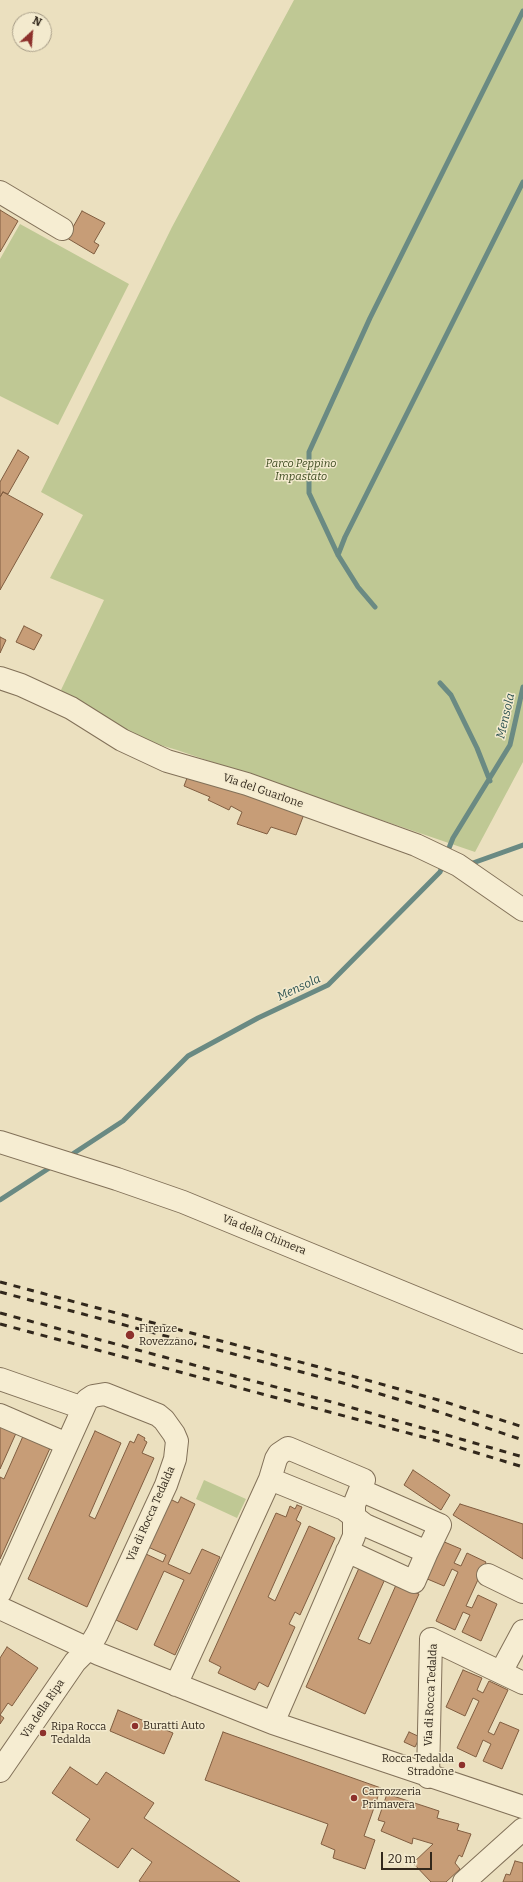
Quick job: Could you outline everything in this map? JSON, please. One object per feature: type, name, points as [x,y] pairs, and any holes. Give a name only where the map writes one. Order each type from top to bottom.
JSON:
[{"type":"street","points":[[0,192],[62,229]]},
{"type":"street","name":"Via del Guarlone","points":[[0,678],[21,685],[71,708],[122,740],[167,761],[247,784],[416,845],[458,865],[523,910]]},
{"type":"street","name":"Via della Chimera","points":[[0,1142],[71,1164],[183,1202],[523,1342]]},
{"type":"street","points":[[0,1379],[83,1408]]},
{"type":"street","name":"Via di Rocca Tedalda","points":[[0,1593],[87,1400],[93,1396],[105,1394],[158,1415],[170,1426],[174,1434],[177,1450],[166,1484],[88,1649]]},
{"type":"street","points":[[0,1415],[67,1444]]},
{"type":"street","points":[[176,1685],[270,1479],[276,1459],[279,1454],[288,1448],[364,1480],[354,1505],[354,1536],[273,1722]]},
{"type":"street","points":[[270,1479],[344,1509],[365,1525],[427,1552]]},
{"type":"street","points":[[347,1551],[414,1582],[440,1525],[360,1490]]},
{"type":"street","points":[[488,1575],[523,1592]]},
{"type":"street","points":[[0,1608],[88,1649],[273,1722],[428,1777],[523,1807]]},
{"type":"street","points":[[500,1672],[523,1631]]},
{"type":"street","name":"Via di Rocca Tedalda","points":[[428,1777],[431,1639],[523,1683]]},
{"type":"street","name":"Via della Ripa","points":[[0,1771],[75,1662],[88,1649]]},
{"type":"street","points":[[464,1882],[523,1829]]},
{"type":"green space","name":"Parco Peppino Impastato","points":[[294,0],[523,0],[523,762],[475,852],[177,750],[102,728],[61,690],[104,600],[50,578],[83,515],[41,492],[172,227]]},
{"type":"green space","points":[[20,224],[129,284],[58,425],[0,396],[0,259]]},
{"type":"green space","points":[[204,1480],[246,1499],[237,1518],[196,1499]]},
{"type":"building","points":[[0,210],[18,221],[0,252]]},
{"type":"building","points":[[82,211],[105,223],[94,242],[99,245],[94,254],[67,238]]},
{"type":"building","points":[[18,450],[29,457],[8,494],[3,492],[0,497],[0,482]]},
{"type":"building","points":[[3,492],[43,514],[0,590],[0,497]]},
{"type":"building","points":[[24,626],[42,635],[34,650],[16,642]]},
{"type":"building","points":[[0,637],[6,640],[0,653]]},
{"type":"building","points":[[190,770],[306,809],[296,835],[271,827],[267,834],[237,824],[242,812],[231,806],[229,810],[208,800],[210,797],[184,786]]},
{"type":"building","points":[[0,1423],[17,1431],[0,1469]]},
{"type":"building","points":[[95,1431],[121,1443],[89,1516],[95,1519],[130,1441],[134,1443],[138,1434],[145,1438],[144,1440],[147,1442],[142,1453],[154,1458],[87,1607],[28,1579]]},
{"type":"building","points":[[24,1434],[51,1446],[0,1559],[0,1477],[4,1479]]},
{"type":"building","points":[[413,1470],[450,1495],[441,1510],[404,1485]]},
{"type":"building","points":[[181,1497],[195,1504],[168,1564],[190,1574],[202,1549],[220,1557],[175,1655],[154,1645],[184,1580],[164,1571],[137,1630],[116,1620],[146,1554],[163,1562],[166,1555],[148,1547],[170,1499],[178,1503]]},
{"type":"building","points":[[460,1504],[523,1524],[523,1559],[453,1515]]},
{"type":"building","points":[[297,1505],[302,1507],[296,1520],[301,1523],[268,1597],[275,1601],[309,1526],[335,1538],[300,1615],[295,1612],[289,1624],[295,1627],[268,1687],[259,1682],[255,1690],[218,1673],[221,1667],[209,1661],[276,1513],[286,1517],[290,1506],[295,1509]]},
{"type":"building","points":[[442,1541],[461,1549],[454,1563],[461,1566],[467,1553],[486,1562],[466,1606],[472,1608],[478,1595],[497,1604],[481,1641],[462,1632],[470,1615],[463,1612],[455,1630],[436,1621],[458,1572],[452,1569],[444,1586],[425,1578]]},
{"type":"building","points":[[359,1568],[385,1579],[358,1639],[370,1644],[396,1585],[419,1594],[365,1714],[306,1687]]},
{"type":"building","points":[[7,1647],[38,1668],[12,1706],[8,1703],[0,1715],[0,1658]]},
{"type":"building","points":[[463,1670],[482,1678],[477,1690],[483,1693],[489,1681],[508,1690],[488,1732],[494,1735],[500,1722],[519,1730],[502,1769],[483,1761],[491,1744],[483,1740],[476,1757],[457,1748],[479,1701],[473,1698],[465,1716],[446,1707]]},
{"type":"building","points":[[118,1710],[173,1733],[164,1754],[110,1731]]},
{"type":"building","points":[[0,1715],[4,1718],[0,1724]]},
{"type":"building","points":[[223,1732],[381,1788],[364,1836],[375,1840],[365,1869],[333,1858],[335,1850],[321,1844],[328,1824],[205,1780]]},
{"type":"building","points":[[409,1732],[420,1737],[415,1747],[404,1742]]},
{"type":"building","points":[[70,1767],[97,1785],[106,1772],[154,1803],[144,1818],[240,1882],[141,1882],[139,1881],[152,1862],[132,1848],[118,1868],[76,1840],[90,1819],[52,1793]]},
{"type":"building","points":[[387,1794],[439,1811],[437,1818],[459,1824],[457,1830],[471,1834],[462,1857],[459,1855],[455,1863],[460,1869],[446,1882],[431,1882],[413,1863],[433,1844],[413,1838],[412,1844],[381,1831],[385,1822],[378,1820]]},
{"type":"building","points":[[515,1861],[523,1863],[523,1882],[503,1882],[506,1874],[510,1875]]},
{"type":"waterway","points":[[375,607],[358,587],[338,555],[309,493],[309,452],[370,318],[523,11]]},
{"type":"waterway","points":[[338,555],[345,537],[523,182]]},
{"type":"waterway","points":[[440,683],[451,695],[477,748],[490,781]]},
{"type":"waterway","name":"Mensola","points":[[447,853],[453,838],[510,745],[523,687]]},
{"type":"waterway","points":[[468,862],[470,864],[523,845]]},
{"type":"waterway","name":"Mensola","points":[[68,1157],[123,1121],[188,1056],[258,1018],[328,985],[440,872],[443,865]]},
{"type":"waterway","name":"Mensola","points":[[0,1200],[54,1165]]},
{"type":"railway","points":[[0,1282],[345,1374],[442,1401],[523,1427]]},
{"type":"railway","points":[[0,1292],[343,1383],[424,1407],[523,1440]]},
{"type":"railway","points":[[0,1313],[339,1404],[523,1457]]},
{"type":"railway","points":[[0,1324],[438,1441],[523,1467]]},
{"type":"place","name":"Firenze Rovezzano","points":[[130,1335]]},
{"type":"place","name":"Buratti Auto","points":[[135,1726]]},
{"type":"place","name":"Ripa Rocca Tedalda","points":[[43,1733]]},
{"type":"place","name":"Rocca Tedalda Stradone","points":[[462,1765]]},
{"type":"place","name":"Carrozzeria Primavera","points":[[354,1798]]}]
